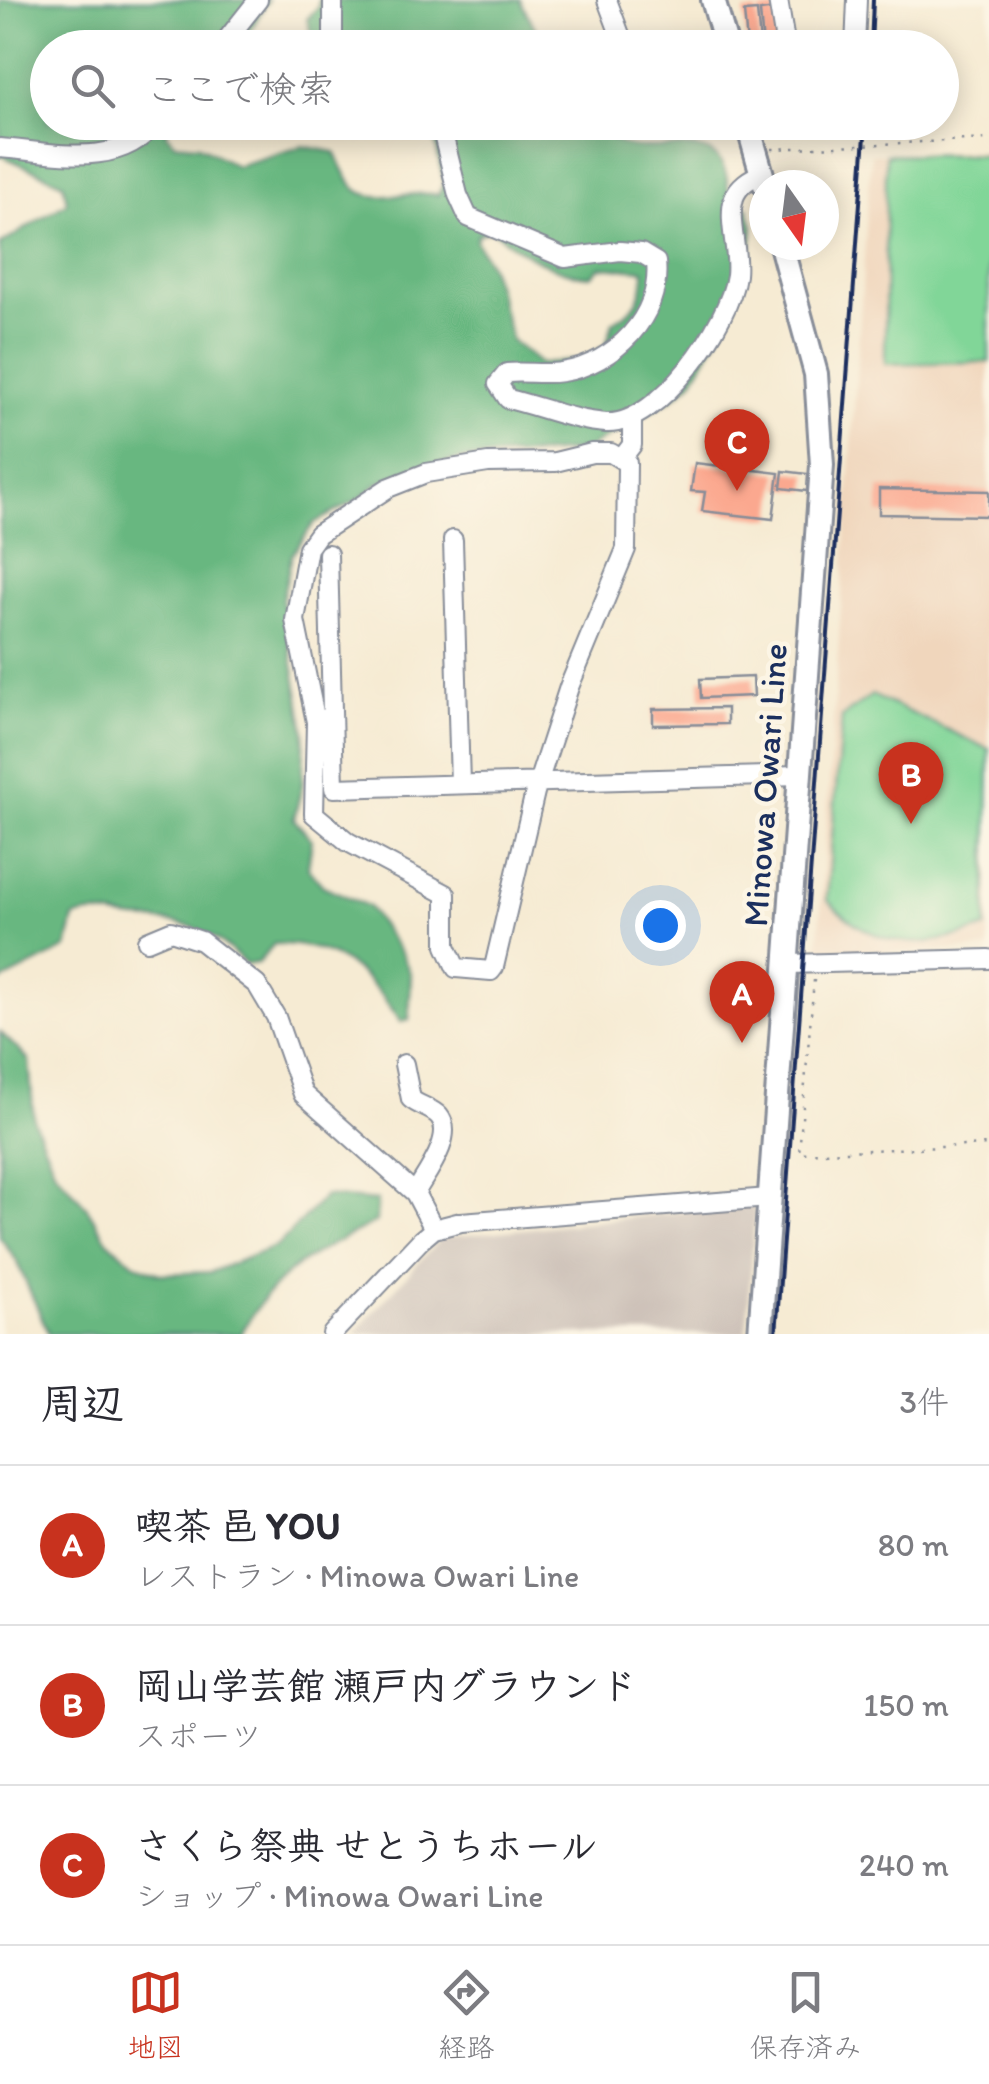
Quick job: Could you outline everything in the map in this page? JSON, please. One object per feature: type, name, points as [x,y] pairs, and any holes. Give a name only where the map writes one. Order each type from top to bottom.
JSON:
[{"type":"main road","points":[[714,0],[722,30]]},
{"type":"main road","points":[[752,140],[760,170]]},
{"type":"main road","name":"Minowa Owari Line","points":[[760,1334],[822,423],[810,346],[784,260]]},
{"type":"street","points":[[234,30],[258,0]]},
{"type":"street","points":[[333,0],[333,30]]},
{"type":"street","points":[[607,0],[618,30]]},
{"type":"street","points":[[778,0],[783,30]]},
{"type":"street","points":[[856,30],[857,0]]},
{"type":"street","points":[[0,148],[114,152],[143,140]]},
{"type":"street","points":[[444,140],[458,195],[468,217],[564,258],[620,251],[641,253],[656,262],[654,290],[647,310],[629,336],[609,353],[568,371],[507,373],[498,384],[508,399],[594,421],[608,423],[632,416],[688,370],[726,312],[736,277],[734,198],[741,186],[749,184]]},
{"type":"street","points":[[622,458],[632,444],[632,416]]},
{"type":"street","points":[[592,453],[622,458],[630,476],[626,549],[530,782],[494,967],[491,972],[456,968],[446,946],[446,894],[348,842],[314,814],[314,704],[295,620],[308,548],[328,525],[377,499],[388,488],[426,474],[488,463],[556,462],[592,453]]},
{"type":"street","points":[[453,540],[460,784]]},
{"type":"street","points":[[328,554],[334,788],[800,776]]},
{"type":"street","points":[[147,940],[171,932],[201,941],[256,985],[276,1018],[303,1094],[415,1193],[434,1229]]},
{"type":"street","points":[[788,964],[989,959]]},
{"type":"street","points":[[404,1064],[410,1098],[437,1113],[444,1124],[443,1141],[415,1193]]},
{"type":"street","points":[[332,1334],[434,1229],[460,1222],[770,1198]]},
{"type":"path","points":[[755,150],[989,139]]},
{"type":"path","points":[[815,964],[800,1153],[989,1145]]},
{"type":"shaded area","points":[[989,152],[989,949],[818,954],[871,154]]},
{"type":"shaded area","points":[[748,1205],[755,1210],[746,1334],[354,1334],[441,1238]]},
{"type":"green space","points":[[0,0],[268,0],[251,30],[30,30],[30,140],[172,140],[199,145],[236,166],[303,146],[335,152],[356,189],[384,196],[438,195],[444,183],[435,140],[614,140],[632,147],[697,148],[714,155],[725,172],[728,203],[733,209],[748,208],[750,260],[731,314],[693,381],[673,398],[583,451],[462,459],[413,469],[379,483],[358,500],[314,523],[292,555],[282,600],[305,732],[302,786],[294,819],[312,840],[308,868],[323,886],[368,906],[402,955],[411,975],[409,1019],[401,1022],[362,975],[315,948],[274,944],[258,963],[246,964],[196,928],[104,914],[74,918],[67,948],[0,982],[0,245],[67,202],[63,183],[0,155]],"holes":[[[492,230],[539,261],[591,276],[600,267],[644,270],[640,295],[633,307],[613,322],[606,346],[581,360],[540,364],[512,341],[490,266],[476,241],[478,234]]]},
{"type":"green space","points":[[318,0],[520,0],[536,30],[310,30],[307,19],[319,6]]},
{"type":"green space","points":[[886,154],[989,155],[989,362],[885,364]]},
{"type":"green space","points":[[872,695],[989,749],[986,928],[942,940],[902,941],[864,929],[827,900],[842,717]]},
{"type":"green space","points":[[0,1032],[29,1060],[34,1121],[55,1171],[86,1206],[107,1240],[133,1263],[160,1274],[211,1272],[277,1246],[325,1196],[377,1201],[376,1222],[298,1265],[268,1293],[241,1334],[49,1334],[16,1260],[0,1237]]},
{"type":"building","points":[[775,9],[777,30],[762,30],[760,11]]},
{"type":"building","points":[[757,11],[759,30],[746,30],[744,12]]},
{"type":"building","points":[[695,463],[779,473],[773,519],[702,511],[705,492],[691,491]]},
{"type":"building","points":[[783,471],[808,474],[807,491],[781,488]]},
{"type":"building","points":[[879,489],[989,491],[989,516],[879,514]]},
{"type":"building","points":[[753,677],[754,696],[701,698],[700,679]]},
{"type":"building","points":[[727,708],[727,724],[653,725],[653,709]]},
{"type":"railway","points":[[872,30],[873,0]]},
{"type":"railway","points":[[776,1334],[865,140]]},
{"type":"place","name":"さくら祭典 せとうちホール","points":[[737,491]]},
{"type":"place","name":"岡山学芸館 瀬戸内グラウンド","points":[[911,824]]},
{"type":"place","name":"喫茶 邑 YOU","points":[[742,1043]]}]
